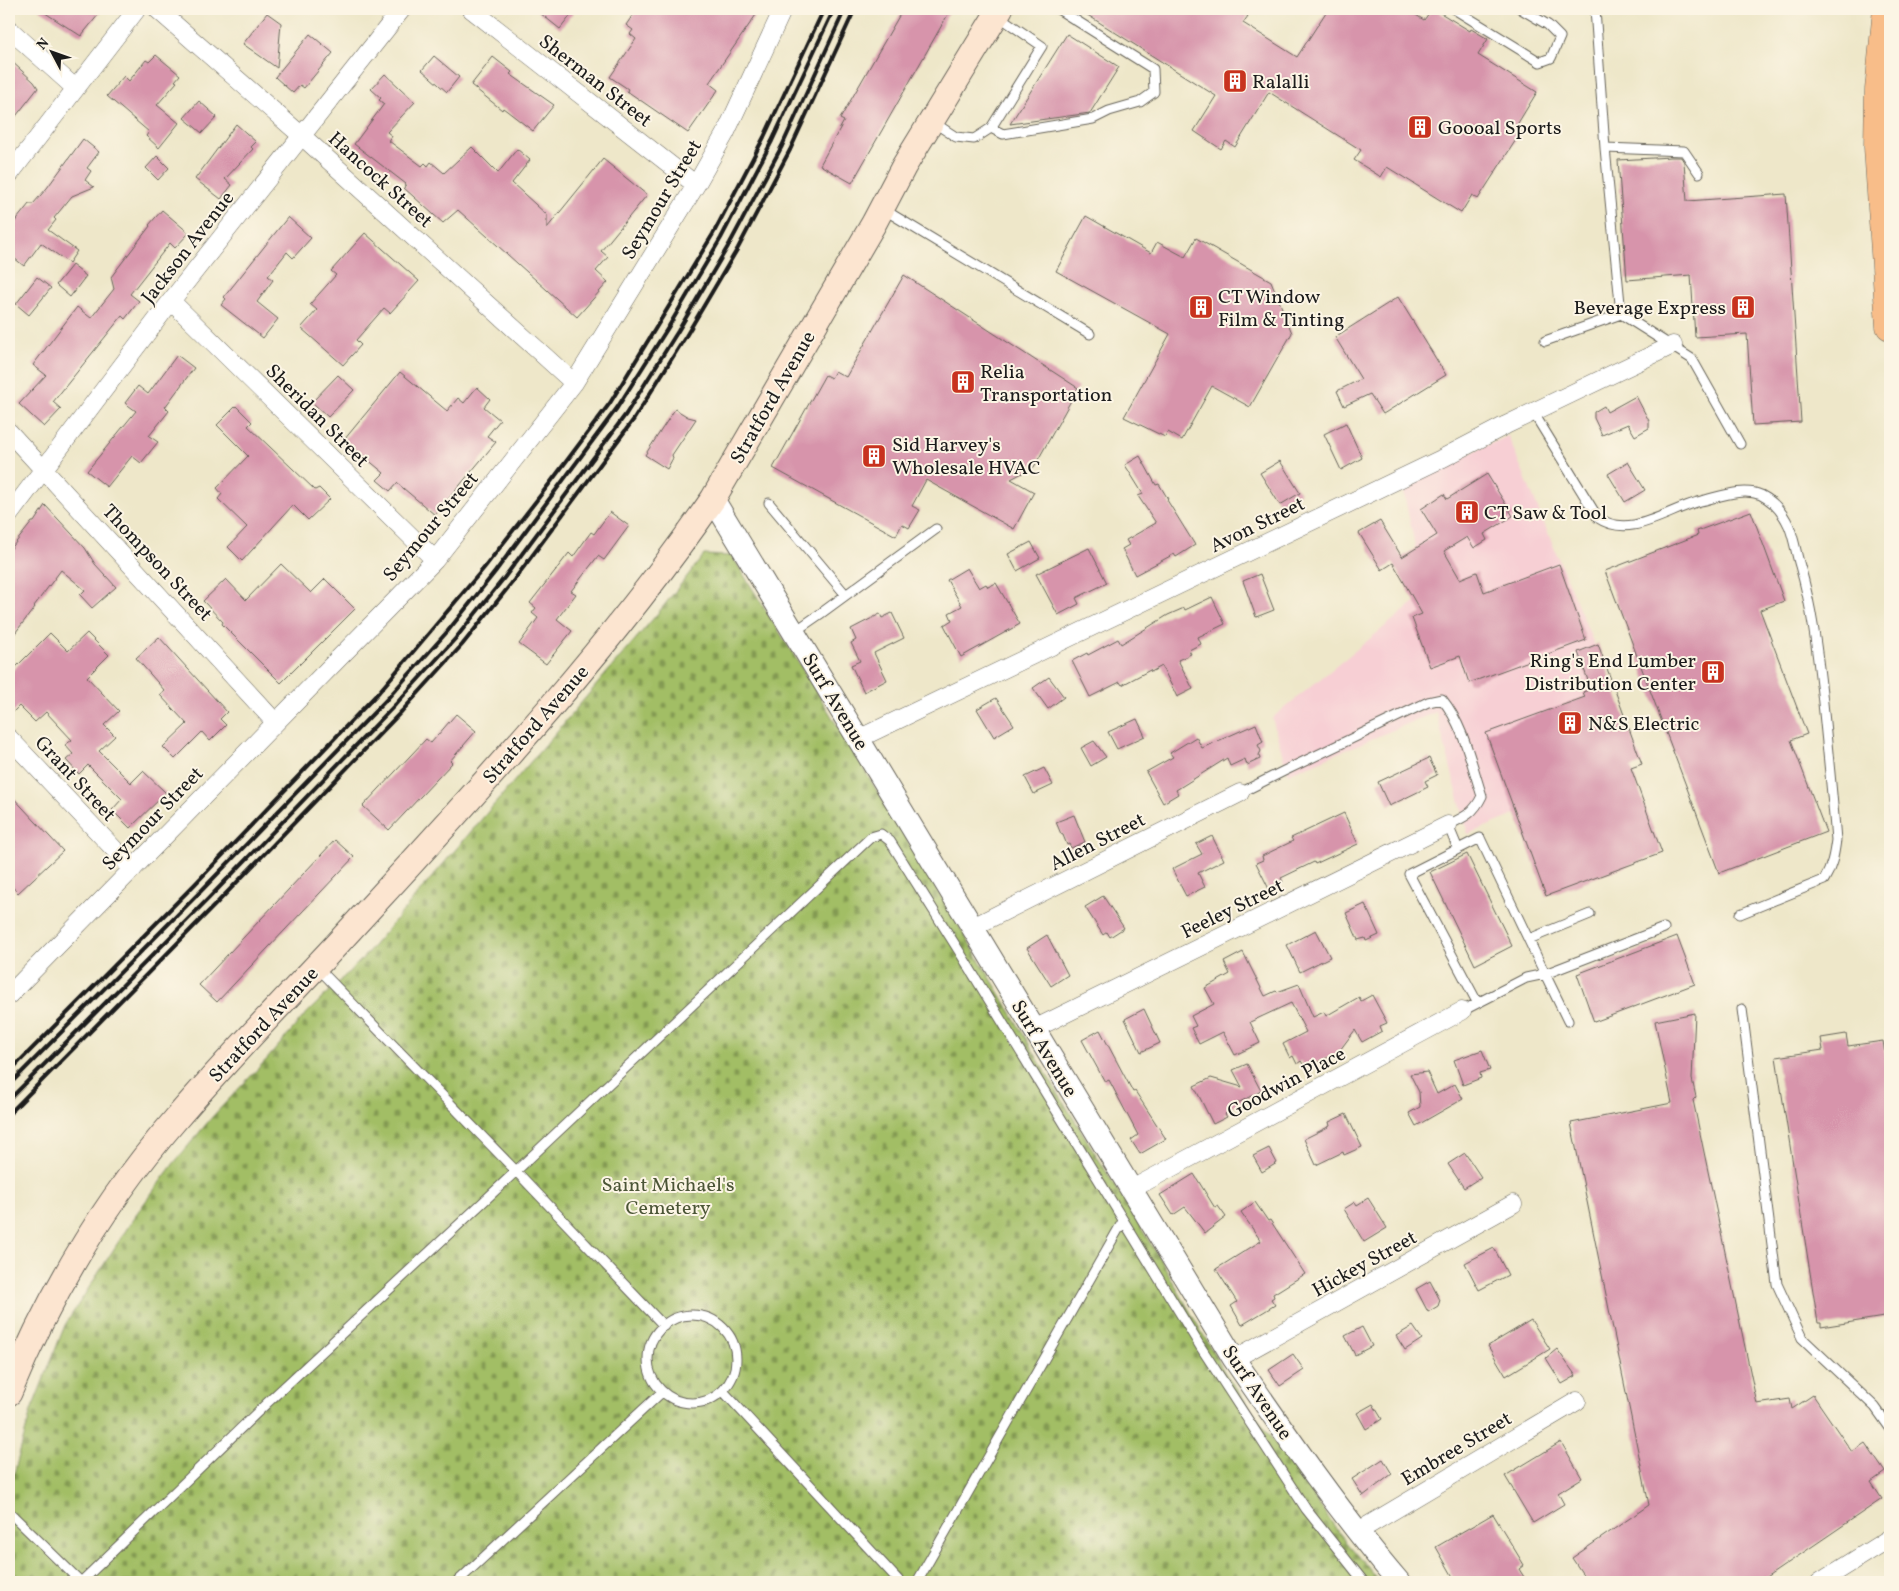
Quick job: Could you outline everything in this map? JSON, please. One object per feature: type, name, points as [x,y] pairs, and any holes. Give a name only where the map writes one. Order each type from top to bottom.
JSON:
[{"type":"highway","points":[[1887,9],[1880,90],[1878,147],[1890,326]]},
{"type":"main road","name":"Stratford Avenue","points":[[11,1383],[66,1274],[118,1195],[175,1120],[483,785],[581,672],[685,539],[713,499],[931,121],[998,12]]},
{"type":"street","points":[[9,175],[137,9]]},
{"type":"street","name":"Hancock Street","points":[[157,9],[302,136],[574,383]]},
{"type":"street","name":"Jackson Avenue","points":[[9,515],[171,301],[402,9]]},
{"type":"street","name":"Sherman Street","points":[[471,9],[696,185]]},
{"type":"street","name":"Seymour Street","points":[[9,995],[435,560],[574,383],[696,185],[726,132],[783,9]]},
{"type":"street","points":[[9,30],[75,88]]},
{"type":"street","name":"Sheridan Street","points":[[171,301],[435,560]]},
{"type":"street","name":"Avon Street","points":[[858,739],[1673,345]]},
{"type":"street","name":"Thompson Street","points":[[9,432],[275,722]]},
{"type":"street","name":"Surf Avenue","points":[[713,499],[1234,1359],[1357,1532],[1399,1582]]},
{"type":"street","name":"Grant Street","points":[[9,738],[133,869]]},
{"type":"street","name":"Allen Street","points":[[973,927],[1240,794]]},
{"type":"street","name":"Feeley Street","points":[[1034,1029],[1448,825]]},
{"type":"street","name":"Goodwin Place","points":[[1130,1190],[1470,1006]]},
{"type":"street","name":"Hickey Street","points":[[1234,1359],[1514,1204]]},
{"type":"street","name":"Embree Street","points":[[1357,1532],[1577,1401]]},
{"type":"street","points":[[1820,1582],[1890,1538]]},
{"type":"lane","points":[[991,128],[1003,134],[1093,119],[1109,110],[1140,102],[1154,92],[1152,69],[1058,9]]},
{"type":"lane","points":[[1454,9],[1540,62],[1551,58],[1560,36],[1548,25],[1521,9]]},
{"type":"lane","points":[[1595,9],[1604,148],[1622,314]]},
{"type":"lane","points":[[931,121],[956,136],[974,139],[991,128],[1042,46],[998,12]]},
{"type":"lane","points":[[1604,148],[1684,150],[1699,173]]},
{"type":"lane","points":[[881,208],[1090,334]]},
{"type":"lane","points":[[1544,341],[1622,314]]},
{"type":"lane","points":[[1622,314],[1673,345],[1692,359],[1740,444]]},
{"type":"lane","points":[[1533,412],[1598,518],[1605,523],[1617,526],[1639,524],[1699,502],[1736,493],[1749,492],[1760,495],[1772,502],[1789,526],[1806,584],[1815,630],[1836,840],[1830,871],[1824,880],[1740,914]]},
{"type":"lane","points":[[769,503],[846,595]]},
{"type":"lane","points":[[793,632],[936,529]]},
{"type":"lane","points":[[1240,794],[1284,770],[1428,702],[1442,699],[1452,712],[1460,729],[1482,796],[1477,807],[1465,817],[1448,825],[1458,849]]},
{"type":"lane","points":[[9,1512],[81,1582],[267,1402],[872,837],[881,834],[890,841],[954,942],[1200,1346],[1306,1509],[1364,1582]]},
{"type":"lane","points":[[1568,1021],[1545,974],[1529,939],[1480,838],[1409,874],[1470,1006],[1526,978],[1545,974],[1664,928]]},
{"type":"lane","points":[[1529,939],[1590,914]]},
{"type":"lane","points":[[316,966],[664,1326]]},
{"type":"lane","points":[[1742,1009],[1777,1284],[1802,1338],[1875,1407],[1890,1428]]},
{"type":"lane","points":[[917,1582],[1123,1221]]},
{"type":"lane","points":[[692,1314],[711,1318],[726,1329],[735,1346],[737,1362],[732,1378],[723,1391],[709,1400],[694,1403],[677,1401],[662,1392],[652,1378],[648,1361],[650,1344],[659,1329],[664,1326],[674,1318],[692,1314]]},
{"type":"lane","points":[[723,1391],[900,1582]]},
{"type":"lane","points":[[457,1582],[662,1392]]},
{"type":"shaded area","points":[[1508,436],[1643,763],[1468,834],[1436,712],[1288,774],[1272,718],[1425,594],[1402,484]]},
{"type":"green space","name":"Saint Michael's Cemetery","points":[[704,555],[732,556],[996,987],[1047,1075],[1160,1259],[1225,1373],[1340,1534],[1380,1582],[9,1582],[9,1492],[31,1411],[65,1325],[137,1213],[174,1163],[213,1116],[268,1058],[304,1016],[362,959],[658,613]]},
{"type":"building","points":[[39,9],[103,9],[81,36]]},
{"type":"building","points":[[535,9],[576,9],[560,29]]},
{"type":"building","points":[[637,9],[760,9],[709,83],[718,90],[688,133],[610,77],[636,39],[630,34],[633,30],[626,25]]},
{"type":"building","points":[[903,9],[951,9],[852,183],[820,165],[844,121],[840,119]]},
{"type":"building","name":"Goooal Sports","points":[[1078,9],[1237,9],[1248,16],[1243,23],[1297,57],[1328,9],[1406,9],[1424,20],[1434,9],[1470,31],[1471,29],[1488,39],[1478,55],[1537,92],[1515,128],[1521,132],[1478,199],[1472,195],[1461,213],[1387,167],[1381,177],[1354,160],[1361,150],[1269,92],[1235,147],[1226,141],[1221,149],[1194,131],[1216,96]]},
{"type":"building","points":[[267,13],[281,23],[277,68],[243,44]]},
{"type":"building","points":[[310,34],[333,53],[304,88],[300,85],[293,93],[275,77]]},
{"type":"building","points":[[1067,34],[1119,67],[1090,113],[1010,124]]},
{"type":"building","points":[[156,55],[180,75],[175,81],[177,82],[157,105],[179,123],[159,148],[146,136],[149,132],[107,96],[124,76],[129,81],[146,60],[149,62]]},
{"type":"building","points":[[434,56],[459,77],[447,92],[422,70]]},
{"type":"building","points":[[493,57],[512,72],[510,74],[554,105],[533,131],[503,108],[502,110],[471,85]]},
{"type":"building","points":[[9,59],[38,88],[9,125]]},
{"type":"building","points":[[385,74],[415,102],[387,132],[392,136],[389,141],[422,166],[425,163],[428,166],[431,162],[444,173],[472,147],[498,173],[517,149],[530,160],[512,183],[547,215],[547,228],[603,159],[647,195],[601,251],[608,257],[596,271],[608,282],[577,317],[458,210],[443,223],[404,188],[406,184],[354,144],[384,104],[379,100],[381,98],[371,89]]},
{"type":"building","points":[[199,101],[217,117],[202,133],[184,118]]},
{"type":"building","points":[[236,124],[256,142],[251,147],[253,149],[225,179],[232,185],[221,199],[195,179]]},
{"type":"building","points":[[83,139],[99,152],[87,168],[91,171],[85,180],[94,187],[72,196],[54,218],[56,220],[48,230],[77,251],[69,263],[41,243],[24,266],[9,254],[9,229],[29,204],[33,204],[47,188]]},
{"type":"building","points":[[157,156],[169,168],[158,180],[146,168]]},
{"type":"building","name":"Beverage Express","points":[[1681,157],[1684,162],[1687,201],[1786,194],[1801,422],[1753,425],[1747,334],[1695,337],[1691,275],[1627,280],[1618,160]]},
{"type":"building","points":[[162,210],[189,233],[175,248],[170,243],[130,294],[139,301],[125,319],[122,316],[53,402],[61,409],[44,427],[19,404],[46,375],[33,365],[77,307],[91,318],[114,289],[111,277]]},
{"type":"building","name":"CT Window Film & Tinting","points":[[1086,216],[1151,253],[1157,242],[1185,257],[1196,238],[1271,281],[1292,333],[1250,407],[1212,386],[1182,440],[1168,432],[1165,437],[1124,417],[1170,334],[1056,271]]},
{"type":"building","points":[[288,217],[311,238],[293,258],[287,252],[268,276],[273,280],[257,302],[278,319],[263,338],[221,305],[226,299],[224,297]]},
{"type":"building","points":[[365,233],[419,281],[390,313],[384,308],[356,340],[361,345],[343,365],[301,328],[317,310],[310,304],[336,275],[331,271]]},
{"type":"building","points":[[72,265],[86,276],[70,297],[56,285]]},
{"type":"building","points":[[904,275],[1078,388],[1034,467],[1011,479],[1034,492],[1014,529],[926,480],[912,506],[920,510],[909,528],[902,524],[896,536],[773,468],[825,375],[831,378],[835,371],[846,377]]},
{"type":"building","points":[[37,277],[51,288],[29,315],[16,304]]},
{"type":"building","points":[[1398,297],[1446,375],[1383,414],[1370,394],[1344,406],[1337,391],[1361,379],[1335,337]]},
{"type":"building","points":[[177,355],[194,368],[165,407],[169,411],[149,436],[158,442],[141,463],[132,456],[107,487],[87,471],[136,411],[125,403],[138,386],[148,394]]},
{"type":"building","points":[[400,372],[447,411],[458,398],[464,403],[477,387],[490,399],[484,407],[500,420],[487,436],[496,442],[435,515],[397,483],[390,491],[377,480],[384,473],[344,440]]},
{"type":"building","points":[[338,375],[354,390],[328,417],[312,402]]},
{"type":"building","points":[[1636,396],[1649,421],[1649,428],[1635,436],[1628,424],[1602,435],[1594,418],[1594,412],[1604,406],[1607,412]]},
{"type":"building","points":[[236,406],[252,422],[248,426],[315,490],[319,488],[330,499],[308,520],[293,505],[242,561],[228,547],[247,527],[218,499],[222,494],[217,488],[248,456],[217,425]]},
{"type":"building","points":[[675,409],[688,417],[696,419],[672,455],[673,458],[667,469],[645,455]]},
{"type":"building","points":[[1346,423],[1362,458],[1341,470],[1324,434]]},
{"type":"building","points":[[1140,456],[1156,485],[1159,484],[1195,545],[1176,557],[1174,554],[1135,575],[1122,549],[1129,545],[1126,540],[1156,523],[1138,496],[1143,494],[1125,465]]},
{"type":"building","points":[[1280,461],[1300,493],[1280,505],[1260,473]]},
{"type":"building","points":[[1628,462],[1645,490],[1625,502],[1608,474]]},
{"type":"building","points":[[1487,474],[1513,516],[1484,534],[1487,540],[1474,548],[1467,537],[1444,551],[1460,579],[1477,572],[1484,592],[1559,564],[1586,640],[1469,683],[1460,656],[1430,667],[1412,618],[1422,614],[1393,563],[1382,570],[1359,533],[1380,521],[1402,557],[1437,535],[1421,509],[1444,494],[1447,499]]},
{"type":"building","points":[[45,505],[85,548],[95,564],[116,587],[92,608],[80,595],[85,590],[61,570],[9,641],[9,551],[32,522],[34,522]]},
{"type":"building","name":"Ring's End Lumber Distribution Center","points":[[1751,511],[1784,601],[1760,610],[1807,734],[1791,740],[1826,832],[1719,873],[1605,571],[1698,535],[1697,531]]},
{"type":"building","points":[[610,512],[629,526],[604,560],[598,556],[571,591],[576,594],[557,619],[572,631],[546,664],[519,644],[538,618],[532,613],[536,608],[530,603],[569,553],[573,557],[591,532],[594,534]]},
{"type":"building","points":[[1031,542],[1040,558],[1017,571],[1008,554]]},
{"type":"building","points":[[1089,548],[1107,583],[1076,598],[1079,604],[1058,615],[1036,574]]},
{"type":"building","points":[[281,564],[311,593],[325,579],[355,609],[281,683],[222,624],[223,622],[203,601],[226,579],[246,600]]},
{"type":"building","points":[[967,568],[979,588],[986,584],[988,587],[996,583],[1020,624],[961,657],[944,625],[952,620],[949,613],[962,606],[947,580]]},
{"type":"building","points":[[1260,574],[1274,610],[1256,617],[1243,581]]},
{"type":"building","points":[[1212,597],[1225,624],[1198,637],[1201,644],[1189,650],[1191,654],[1178,660],[1193,689],[1177,697],[1162,666],[1151,672],[1150,670],[1122,685],[1120,682],[1090,697],[1072,661],[1118,639],[1121,644],[1168,615],[1184,608],[1185,610]]},
{"type":"building","points":[[892,613],[904,638],[874,653],[887,680],[864,692],[851,665],[860,661],[851,643],[856,640],[851,629],[880,614],[882,618]]},
{"type":"building","points":[[50,633],[68,651],[87,633],[109,655],[87,677],[119,711],[104,725],[115,736],[99,751],[131,783],[143,771],[166,793],[130,828],[112,810],[122,799],[88,765],[79,774],[66,760],[73,754],[65,745],[72,740],[46,712],[35,722],[19,706],[9,716],[9,674]]},
{"type":"building","points":[[159,637],[227,712],[220,719],[226,725],[210,741],[202,732],[175,759],[163,747],[187,724],[160,695],[165,691],[136,658]]},
{"type":"building","points":[[1598,644],[1642,764],[1631,768],[1662,853],[1546,896],[1486,733],[1585,697],[1583,692],[1591,689],[1578,652]]},
{"type":"building","points":[[1049,677],[1064,697],[1048,709],[1033,688]]},
{"type":"building","points":[[996,698],[1014,725],[994,737],[977,709]]},
{"type":"building","points":[[456,714],[476,731],[450,761],[452,763],[389,830],[363,806],[426,739],[431,743]]},
{"type":"building","points":[[1137,719],[1145,736],[1117,749],[1108,732]]},
{"type":"building","points":[[1256,724],[1263,742],[1258,745],[1261,751],[1260,759],[1247,765],[1245,759],[1230,766],[1227,758],[1176,790],[1178,794],[1163,803],[1146,772],[1173,757],[1170,753],[1196,737],[1202,748]]},
{"type":"building","points":[[1094,741],[1106,757],[1091,766],[1081,748]]},
{"type":"building","points":[[1429,758],[1437,775],[1425,781],[1428,787],[1389,806],[1378,782]]},
{"type":"building","points":[[1044,768],[1053,785],[1034,794],[1025,777]]},
{"type":"building","points":[[9,793],[63,851],[18,893],[9,883]]},
{"type":"building","points":[[1344,813],[1358,844],[1281,878],[1283,882],[1269,889],[1256,863],[1263,860],[1262,856],[1293,841],[1291,838]]},
{"type":"building","points":[[1074,815],[1085,842],[1071,848],[1069,844],[1067,845],[1056,822]]},
{"type":"building","points":[[1212,836],[1224,860],[1198,873],[1205,887],[1186,896],[1172,869],[1202,854],[1196,844]]},
{"type":"building","points":[[335,840],[354,857],[217,1002],[199,985]]},
{"type":"building","points":[[1467,854],[1512,946],[1475,965],[1430,872]]},
{"type":"building","points":[[1103,896],[1124,928],[1110,937],[1107,932],[1103,935],[1085,907]]},
{"type":"building","points":[[1365,904],[1379,935],[1366,941],[1365,938],[1358,940],[1346,913]]},
{"type":"building","points":[[1316,930],[1330,957],[1300,972],[1287,945]]},
{"type":"building","points":[[1047,935],[1068,975],[1051,986],[1027,948]]},
{"type":"building","points":[[1677,936],[1695,984],[1594,1022],[1577,974]]},
{"type":"building","points":[[1243,952],[1265,996],[1299,984],[1313,1017],[1324,1012],[1326,1016],[1359,997],[1361,1001],[1372,995],[1387,1023],[1380,1026],[1382,1031],[1362,1042],[1355,1030],[1337,1054],[1305,1067],[1301,1061],[1297,1064],[1293,1056],[1290,1058],[1283,1044],[1306,1032],[1291,1003],[1250,1022],[1260,1043],[1235,1055],[1223,1032],[1199,1044],[1191,1028],[1196,1026],[1191,1016],[1214,1004],[1205,988],[1230,974],[1224,962]]},
{"type":"building","points":[[1144,1009],[1160,1043],[1141,1052],[1125,1019]]},
{"type":"building","points":[[1695,1013],[1692,1079],[1696,1097],[1693,1100],[1757,1404],[1790,1399],[1792,1409],[1813,1395],[1852,1452],[1865,1443],[1885,1472],[1871,1482],[1882,1499],[1760,1582],[1588,1582],[1572,1558],[1649,1505],[1571,1123],[1672,1103],[1655,1021]]},
{"type":"building","points":[[1100,1030],[1133,1092],[1135,1091],[1166,1139],[1140,1154],[1131,1140],[1138,1135],[1109,1080],[1105,1082],[1082,1040]]},
{"type":"building","points":[[1846,1034],[1848,1046],[1883,1041],[1890,1086],[1890,1316],[1821,1327],[1821,1323],[1818,1323],[1776,1057],[1823,1050],[1821,1038]]},
{"type":"building","points":[[1482,1050],[1490,1070],[1480,1073],[1481,1078],[1463,1085],[1454,1060]]},
{"type":"building","points":[[1247,1064],[1261,1091],[1228,1108],[1230,1112],[1225,1114],[1227,1117],[1213,1124],[1194,1086],[1211,1078],[1242,1087],[1233,1070]]},
{"type":"building","points":[[1427,1072],[1437,1094],[1455,1084],[1463,1099],[1416,1126],[1409,1113],[1420,1107],[1419,1092],[1410,1074]]},
{"type":"building","points":[[1346,1114],[1362,1147],[1344,1155],[1343,1152],[1316,1165],[1304,1139],[1330,1126],[1329,1122]]},
{"type":"building","points":[[1269,1148],[1277,1163],[1262,1172],[1253,1156]]},
{"type":"building","points":[[1465,1153],[1481,1177],[1464,1188],[1448,1164]]},
{"type":"building","points":[[1194,1174],[1215,1208],[1218,1206],[1226,1217],[1205,1233],[1185,1207],[1173,1215],[1160,1195]]},
{"type":"building","points":[[1368,1198],[1387,1228],[1364,1242],[1344,1209],[1355,1202],[1357,1205]]},
{"type":"building","points":[[1255,1202],[1268,1221],[1270,1220],[1305,1274],[1273,1294],[1274,1297],[1271,1299],[1275,1305],[1242,1325],[1231,1306],[1237,1302],[1216,1269],[1261,1241],[1241,1212]]},
{"type":"building","points":[[1494,1248],[1508,1275],[1479,1290],[1465,1263]]},
{"type":"building","points":[[1430,1281],[1440,1300],[1438,1306],[1428,1312],[1416,1289]]},
{"type":"building","points":[[1531,1320],[1550,1349],[1506,1376],[1488,1346]]},
{"type":"building","points":[[1413,1326],[1422,1339],[1405,1350],[1396,1336]]},
{"type":"building","points":[[1362,1327],[1372,1346],[1355,1355],[1345,1336]]},
{"type":"building","points":[[1557,1349],[1576,1376],[1562,1384],[1546,1358]]},
{"type":"building","points":[[1293,1354],[1304,1370],[1280,1386],[1269,1370]]},
{"type":"building","points":[[1373,1404],[1382,1419],[1366,1429],[1357,1413]]},
{"type":"building","points":[[1561,1442],[1582,1478],[1558,1493],[1564,1504],[1533,1523],[1505,1476]]},
{"type":"building","points":[[1383,1459],[1392,1474],[1363,1496],[1352,1479]]},
{"type":"building","points":[[1493,1514],[1524,1565],[1519,1569],[1527,1582],[1456,1582],[1436,1547]]},
{"type":"railway","points":[[9,1072],[195,884],[379,692],[484,568],[550,483],[610,403],[713,234],[764,137],[824,9]]},
{"type":"railway","points":[[9,1085],[388,698],[447,632],[495,572],[617,408],[669,326],[721,238],[772,141],[834,9]]},
{"type":"railway","points":[[9,1100],[209,898],[395,705],[455,639],[504,578],[626,414],[678,331],[730,243],[782,146],[845,9]]},
{"type":"railway","points":[[9,1114],[215,905],[402,711],[462,645],[511,584],[634,419],[686,336],[738,248],[790,150],[855,9]]},
{"type":"place","name":"Ralalli","points":[[1235,81]]},
{"type":"place","name":"Goooal Sports","points":[[1420,127]]},
{"type":"place","name":"CT Window Film & Tinting","points":[[1201,307]]},
{"type":"place","name":"Beverage Express","points":[[1743,307]]},
{"type":"place","name":"Relia Transportation","points":[[963,382]]},
{"type":"place","name":"Sid Harvey's Wholesale HVAC","points":[[874,456]]},
{"type":"place","name":"CT Saw & Tool","points":[[1467,512]]},
{"type":"place","name":"Ring's End Lumber Distribution Center","points":[[1713,672]]},
{"type":"place","name":"N&S Electric","points":[[1570,723]]}]
